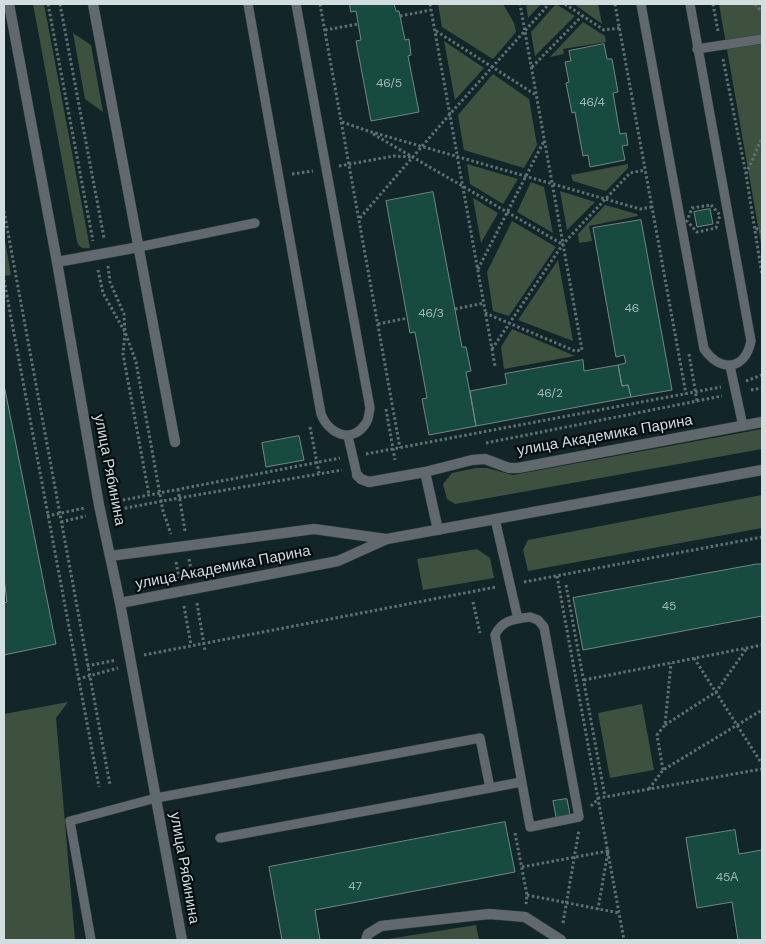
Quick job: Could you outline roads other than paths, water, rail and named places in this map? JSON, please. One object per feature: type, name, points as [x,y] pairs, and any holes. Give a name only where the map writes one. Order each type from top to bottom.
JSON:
[{"type":"street","name":"улица Рябинина","points":[[9,4],[57,262],[82,413],[120,603],[182,940]]},
{"type":"street","points":[[92,4],[175,442]]},
{"type":"street","points":[[57,262],[139,247]]},
{"type":"street","name":"улица Академика Парина","points":[[357,474],[361,479],[369,482],[425,472],[472,460],[485,459],[509,468],[518,468],[762,422]]},
{"type":"street","name":"улица Академика Парина","points":[[120,603],[338,560],[388,539],[762,470]]},
{"type":"street","points":[[425,472],[438,530]]},
{"type":"street","name":"улица Академика Парина","points":[[110,556],[314,530],[388,539]]},
{"type":"street","points":[[366,940],[368,934],[381,926],[489,914],[525,917],[561,939]]},
{"type":"lane","points":[[248,4],[321,414],[325,424],[333,432],[348,436],[359,430],[367,422],[370,408],[296,4]]},
{"type":"lane","points":[[640,4],[704,349],[711,359],[730,366],[742,360],[748,351],[750,340],[690,4]]},
{"type":"lane","points":[[697,49],[762,39]]},
{"type":"lane","points":[[139,247],[255,224]]},
{"type":"lane","points":[[730,366],[742,426]]},
{"type":"lane","points":[[348,436],[357,474]]},
{"type":"lane","points":[[495,519],[518,619]]},
{"type":"lane","points":[[530,617],[538,620],[544,627],[579,817],[530,827],[495,642],[495,635],[499,627],[507,622],[518,619],[530,617]]},
{"type":"lane","points":[[91,940],[70,821],[156,798],[480,738],[490,788]]},
{"type":"lane","points":[[220,838],[521,782]]}]
